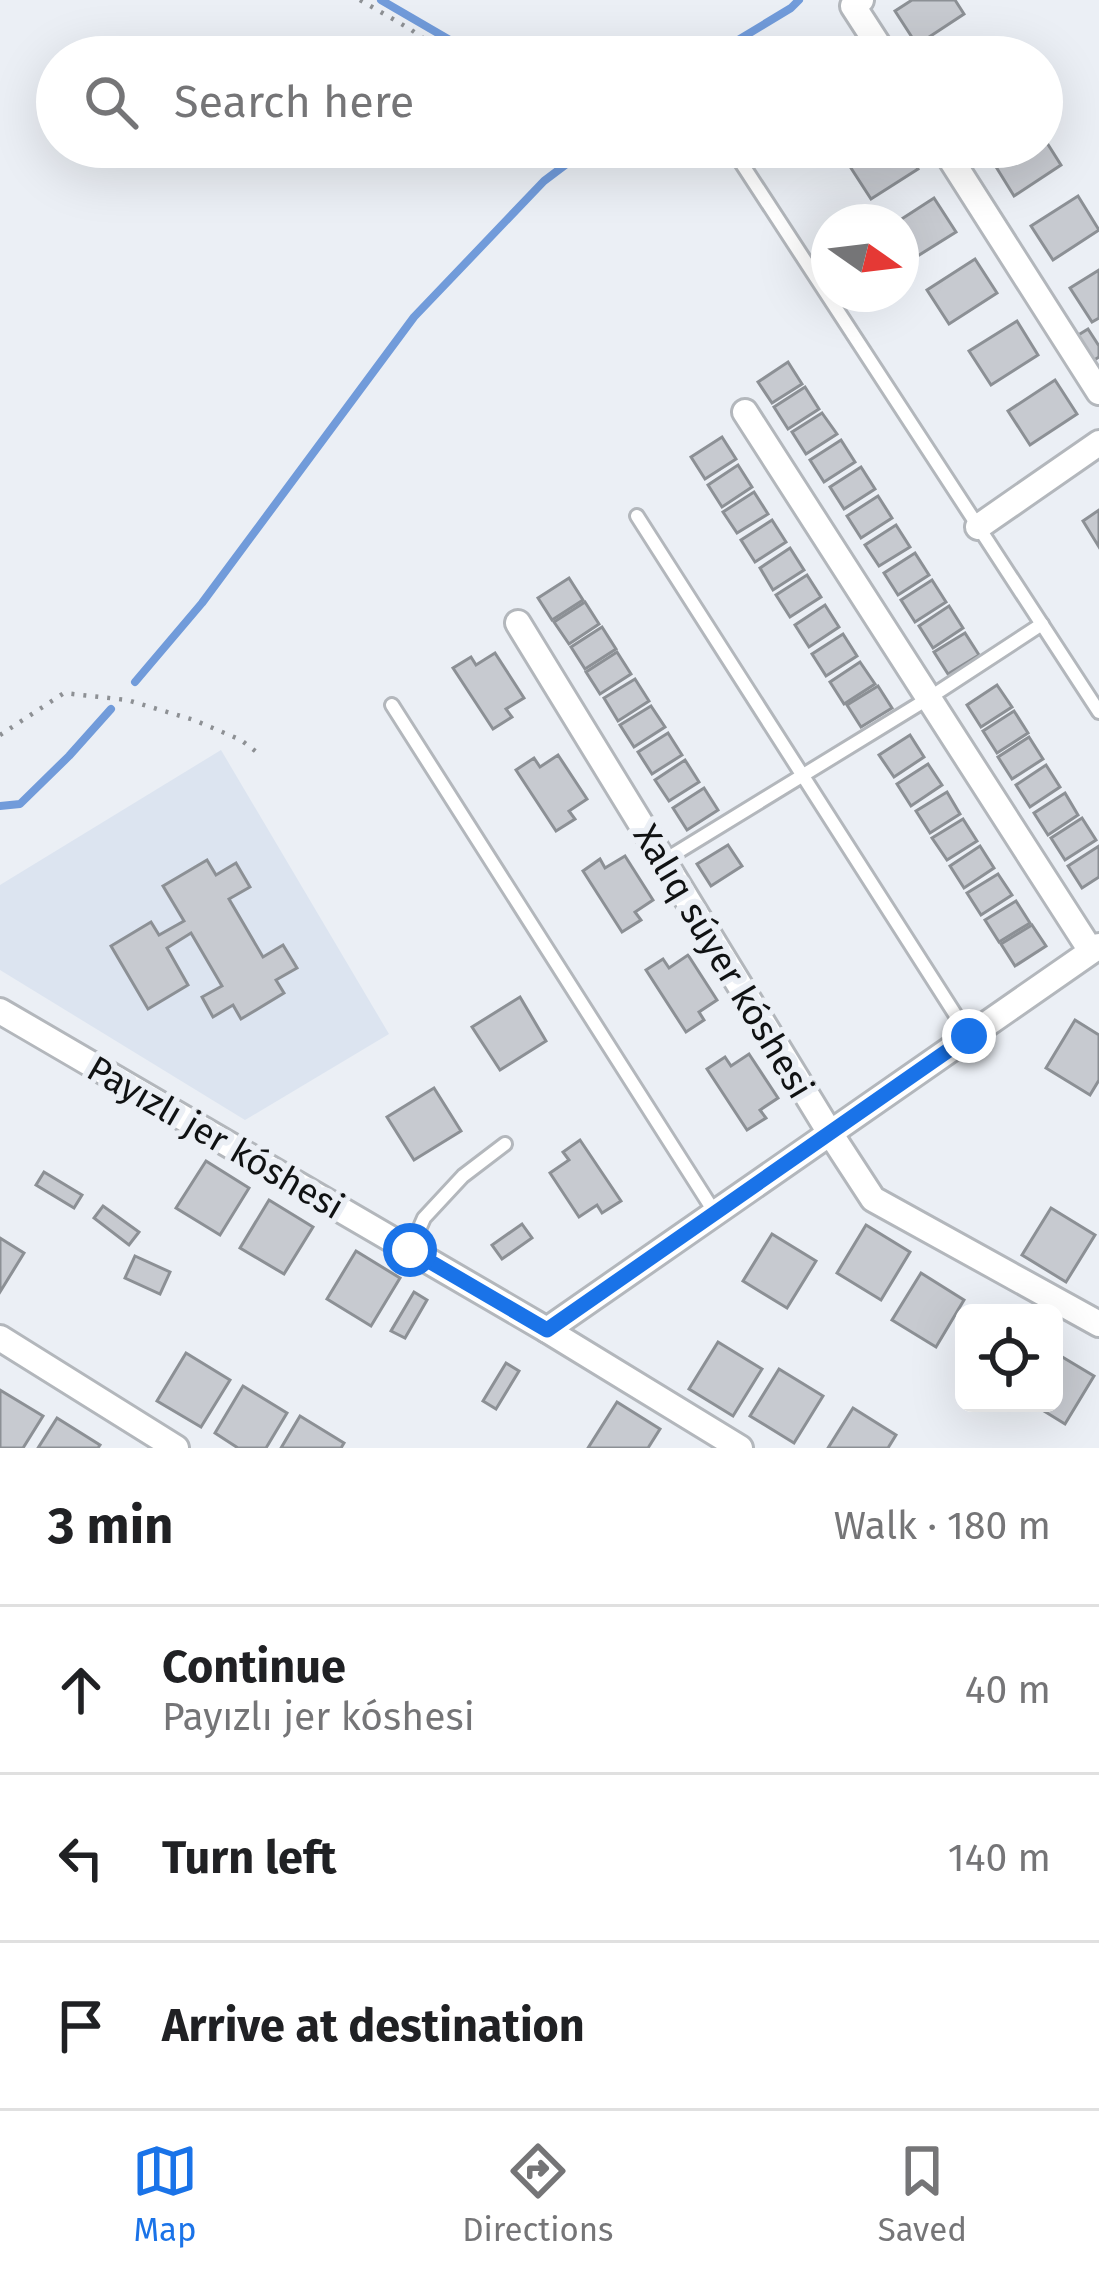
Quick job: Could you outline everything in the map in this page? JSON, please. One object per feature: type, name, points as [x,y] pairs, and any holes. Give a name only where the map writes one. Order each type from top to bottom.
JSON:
[{"type":"street","points":[[858,3],[875,36]]},
{"type":"street","points":[[956,168],[1099,392]]},
{"type":"street","points":[[547,1330],[1095,949],[745,412]]},
{"type":"street","points":[[978,526],[1099,443]]},
{"type":"street","name":"Xalıq súyer kóshesi","points":[[518,623],[873,1199],[1099,1324]]},
{"type":"street","name":"Payızlı jer kóshesi","points":[[0,1011],[740,1448]]},
{"type":"street","points":[[0,1338],[176,1448]]},
{"type":"lane","points":[[744,168],[1099,712]]},
{"type":"lane","points":[[638,516],[969,1036]]},
{"type":"lane","points":[[663,861],[1042,624]]},
{"type":"lane","points":[[392,705],[715,1213]]},
{"type":"lane","points":[[410,1250],[424,1218],[464,1176],[505,1144]]},
{"type":"path","points":[[360,0],[420,36]]},
{"type":"path","points":[[0,735],[64,693],[127,700],[194,720],[242,740],[259,754]]},
{"type":"shaded area","points":[[221,750],[389,1034],[245,1120],[0,970],[0,885]]},
{"type":"building","points":[[912,0],[955,0],[964,14],[931,36],[911,36],[895,11]]},
{"type":"building","points":[[851,168],[917,168],[918,169],[871,199]]},
{"type":"building","points":[[997,168],[1056,168],[1014,196]]},
{"type":"building","points":[[1078,196],[1099,230],[1053,260],[1031,226]]},
{"type":"building","points":[[934,198],[956,232],[919,255],[919,208]]},
{"type":"building","points":[[975,259],[997,293],[949,324],[927,290]]},
{"type":"building","points":[[1099,270],[1099,318],[1092,322],[1070,288]]},
{"type":"building","points":[[1017,321],[1038,355],[991,385],[969,351]]},
{"type":"building","points":[[1088,329],[1099,346],[1099,357],[1091,362],[1075,337]]},
{"type":"building","points":[[788,362],[802,384],[772,403],[758,382]]},
{"type":"building","points":[[1055,380],[1077,414],[1030,445],[1008,411]]},
{"type":"building","points":[[805,387],[819,409],[788,429],[774,407]]},
{"type":"building","points":[[822,413],[837,434],[806,454],[792,432]]},
{"type":"building","points":[[722,437],[736,459],[705,479],[691,457]]},
{"type":"building","points":[[841,440],[855,462],[824,482],[810,460]]},
{"type":"building","points":[[738,465],[752,487],[722,507],[708,485]]},
{"type":"building","points":[[861,467],[875,489],[844,509],[830,487]]},
{"type":"building","points":[[754,492],[768,514],[737,533],[723,512]]},
{"type":"building","points":[[878,496],[892,518],[861,538],[847,516]]},
{"type":"building","points":[[1099,510],[1099,547],[1083,521]]},
{"type":"building","points":[[772,520],[786,542],[755,562],[741,540]]},
{"type":"building","points":[[896,525],[910,547],[879,566],[865,545]]},
{"type":"building","points":[[790,548],[804,570],[773,590],[760,568]]},
{"type":"building","points":[[915,553],[929,575],[898,595],[884,573]]},
{"type":"building","points":[[807,575],[821,597],[790,617],[776,595]]},
{"type":"building","points":[[569,578],[583,600],[552,620],[538,598]]},
{"type":"building","points":[[932,580],[946,602],[915,622],[901,600]]},
{"type":"building","points":[[585,602],[599,624],[569,644],[554,622]]},
{"type":"building","points":[[825,605],[839,627],[809,647],[795,625]]},
{"type":"building","points":[[949,606],[963,628],[933,648],[919,626]]},
{"type":"building","points":[[602,627],[616,649],[585,669],[571,647]]},
{"type":"building","points":[[965,633],[979,655],[948,674],[934,652]]},
{"type":"building","points":[[843,634],[857,656],[826,676],[812,654]]},
{"type":"building","points":[[617,652],[631,674],[600,694],[586,672]]},
{"type":"building","points":[[495,653],[524,698],[506,709],[512,717],[493,729],[453,668],[471,657],[476,665]]},
{"type":"building","points":[[860,662],[875,684],[844,704],[830,682]]},
{"type":"building","points":[[635,679],[649,701],[618,721],[604,698]]},
{"type":"building","points":[[997,685],[1012,707],[981,727],[967,705]]},
{"type":"building","points":[[878,686],[892,708],[861,727],[847,705]]},
{"type":"building","points":[[651,706],[665,727],[634,747],[620,725]]},
{"type":"building","points":[[1014,711],[1028,733],[997,753],[983,731]]},
{"type":"building","points":[[668,733],[682,755],[652,774],[638,752]]},
{"type":"building","points":[[910,735],[924,757],[894,777],[879,755]]},
{"type":"building","points":[[1029,737],[1043,759],[1012,779],[998,757]]},
{"type":"building","points":[[558,755],[587,799],[569,811],[575,819],[556,831],[516,770],[534,758],[540,767]]},
{"type":"building","points":[[685,760],[699,782],[669,801],[655,780]]},
{"type":"building","points":[[928,764],[942,785],[911,806],[897,784]]},
{"type":"building","points":[[1046,765],[1060,787],[1030,807],[1016,785]]},
{"type":"building","points":[[704,788],[718,810],[687,830],[673,808]]},
{"type":"building","points":[[947,792],[960,814],[930,833],[916,811]]},
{"type":"building","points":[[1065,793],[1078,815],[1048,835],[1034,813]]},
{"type":"building","points":[[1082,818],[1096,840],[1065,860],[1051,838]]},
{"type":"building","points":[[963,819],[977,841],[947,860],[932,838]]},
{"type":"building","points":[[728,845],[742,866],[711,886],[697,864]]},
{"type":"building","points":[[980,846],[994,868],[964,888],[950,866]]},
{"type":"building","points":[[1099,846],[1099,877],[1082,888],[1068,866]]},
{"type":"building","points":[[625,856],[653,900],[635,912],[641,920],[622,932],[583,871],[600,859],[605,868]]},
{"type":"building","points":[[207,860],[216,875],[236,863],[250,887],[229,899],[263,957],[283,945],[297,968],[276,980],[284,993],[241,1019],[233,1005],[213,1017],[202,997],[222,986],[191,933],[167,948],[188,985],[148,1009],[111,946],[151,922],[159,935],[184,921],[163,886]]},
{"type":"building","points":[[998,874],[1012,895],[981,915],[967,893]]},
{"type":"building","points":[[1016,901],[1030,923],[999,942],[985,920]]},
{"type":"building","points":[[1032,925],[1046,946],[1015,966],[1001,944]]},
{"type":"building","points":[[688,955],[717,1000],[699,1012],[704,1020],[686,1032],[646,970],[663,959],[669,968]]},
{"type":"building","points":[[520,997],[546,1041],[500,1070],[472,1027]]},
{"type":"building","points":[[1075,1020],[1099,1035],[1099,1080],[1090,1095],[1046,1068]]},
{"type":"building","points":[[749,1054],[778,1098],[760,1110],[766,1118],[747,1130],[707,1069],[725,1057],[731,1066]]},
{"type":"building","points":[[434,1088],[461,1131],[414,1160],[387,1117]]},
{"type":"building","points":[[580,1140],[621,1201],[602,1213],[597,1205],[579,1217],[550,1173],[569,1160],[563,1152]]},
{"type":"building","points":[[206,1161],[249,1188],[220,1235],[176,1208]]},
{"type":"building","points":[[44,1172],[82,1195],[74,1208],[36,1185]]},
{"type":"building","points":[[269,1200],[313,1227],[284,1274],[240,1248]]},
{"type":"building","points":[[103,1206],[139,1232],[129,1245],[94,1218]]},
{"type":"building","points":[[1051,1208],[1095,1235],[1066,1282],[1022,1255]]},
{"type":"building","points":[[522,1224],[532,1238],[502,1259],[492,1245]]},
{"type":"building","points":[[866,1225],[910,1252],[881,1300],[837,1273]]},
{"type":"building","points":[[772,1234],[816,1261],[787,1308],[743,1281]]},
{"type":"building","points":[[0,1238],[24,1253],[0,1292]]},
{"type":"building","points":[[356,1251],[400,1278],[371,1326],[327,1299]]},
{"type":"building","points":[[135,1256],[170,1272],[160,1294],[125,1278]]},
{"type":"building","points":[[921,1273],[964,1300],[955,1304],[955,1315],[936,1347],[892,1320]]},
{"type":"building","points":[[414,1292],[427,1300],[405,1338],[391,1331]]},
{"type":"building","points":[[718,1342],[762,1369],[733,1416],[689,1389]]},
{"type":"building","points":[[186,1353],[230,1380],[201,1427],[157,1401]]},
{"type":"building","points":[[1063,1357],[1094,1376],[1065,1424],[1046,1412],[1063,1412]]},
{"type":"building","points":[[506,1363],[519,1371],[496,1409],[483,1401]]},
{"type":"building","points":[[779,1369],[823,1396],[794,1443],[750,1416]]},
{"type":"building","points":[[243,1386],[287,1413],[266,1448],[238,1448],[215,1433]]},
{"type":"building","points":[[0,1390],[43,1416],[23,1448],[0,1448]]},
{"type":"building","points":[[617,1402],[660,1429],[648,1448],[588,1448]]},
{"type":"building","points":[[853,1408],[896,1435],[888,1448],[828,1448]]},
{"type":"building","points":[[300,1416],[344,1443],[341,1448],[281,1448]]},
{"type":"building","points":[[57,1418],[100,1445],[98,1448],[38,1448]]},
{"type":"waterway","points":[[381,0],[443,36]]},
{"type":"waterway","points":[[745,36],[799,0]]},
{"type":"waterway","points":[[135,682],[202,603],[414,317],[561,168]]},
{"type":"waterway","points":[[0,806],[20,804],[111,709]]},
{"type":"route","points":[[410,1250],[547,1330],[969,1036]]}]
